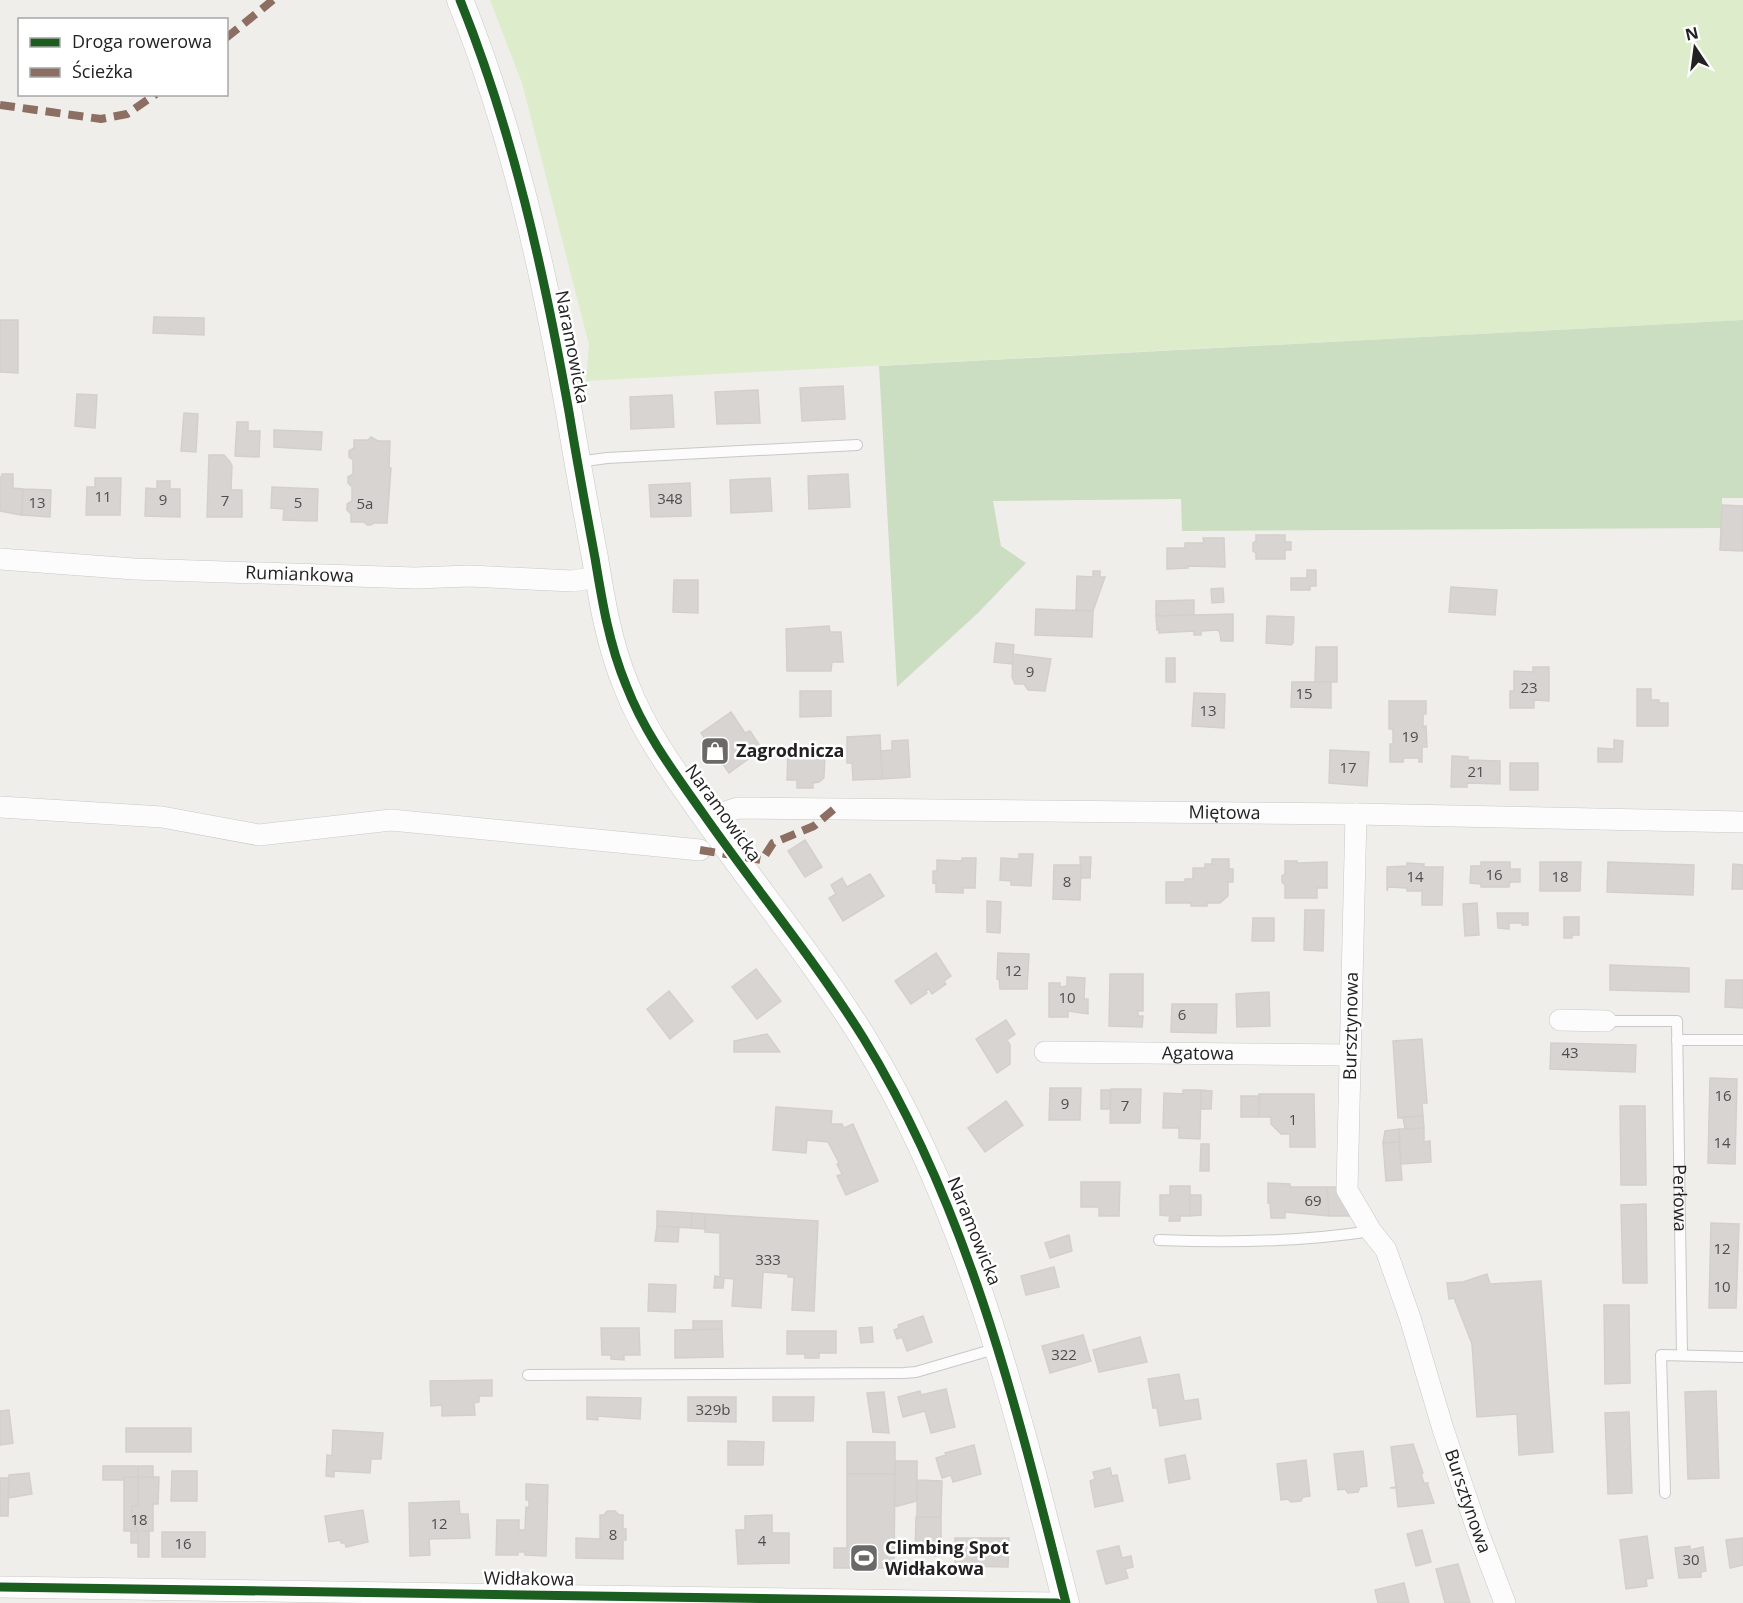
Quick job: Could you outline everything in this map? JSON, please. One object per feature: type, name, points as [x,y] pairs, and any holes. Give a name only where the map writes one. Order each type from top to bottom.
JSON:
[{"type":"street","name":"Naramowicka","points":[[460,0],[498,108],[520,186],[554,336],[612,644],[632,699],[655,744],[861,1034],[910,1121],[954,1222],[999,1348],[1066,1603]]},
{"type":"street","name":"Rumiankowa","points":[[0,559],[134,569],[415,578],[470,576],[572,581],[598,577]]},
{"type":"street","points":[[0,807],[162,817],[259,835],[391,820],[700,850]]},
{"type":"street","name":"Miętowa","points":[[709,822],[738,808],[1356,814],[1743,822]]},
{"type":"street","name":"Bursztynowa","points":[[1356,814],[1347,1190],[1371,1232],[1386,1250],[1410,1318],[1443,1429],[1505,1603]]},
{"type":"street","name":"Perłowa","points":[[1560,1020],[1606,1021]]},
{"type":"street","name":"Agatowa","points":[[1045,1052],[1350,1055]]},
{"type":"street","name":"Widłakowa","points":[[0,1587],[121,1596],[1057,1603]]},
{"type":"lane","points":[[577,462],[607,458],[857,445]]},
{"type":"lane","name":"Perłowa","points":[[1606,1021],[1677,1021],[1682,1355]]},
{"type":"lane","points":[[1677,1040],[1743,1040]]},
{"type":"lane","points":[[1159,1240],[1240,1241],[1330,1238],[1371,1232]]},
{"type":"lane","points":[[528,1375],[904,1373],[916,1372],[999,1348]]},
{"type":"lane","points":[[1665,1493],[1661,1355],[1743,1357]]},
{"type":"green space","points":[[490,0],[1743,0],[1743,320],[586,381],[589,345],[522,83]]},
{"type":"green space","points":[[1743,320],[1743,498],[1722,498],[1722,528],[1182,531],[1181,499],[993,501],[1001,546],[1026,563],[978,613],[897,687],[879,366]]},
{"type":"building","points":[[154,317],[204,318],[204,335],[153,333]]},
{"type":"building","points":[[0,320],[18,320],[18,373],[0,372]]},
{"type":"building","points":[[843,386],[845,419],[802,421],[800,388]]},
{"type":"building","points":[[758,390],[760,423],[717,424],[715,392]]},
{"type":"building","points":[[77,394],[97,395],[95,428],[75,426]]},
{"type":"building","points":[[672,395],[674,427],[631,429],[630,397]]},
{"type":"building","points":[[184,413],[198,414],[196,452],[181,451]]},
{"type":"building","points":[[237,422],[248,422],[248,431],[260,431],[259,457],[235,456]]},
{"type":"building","points":[[274,430],[322,432],[321,450],[274,447]]},
{"type":"building","points":[[371,437],[378,441],[390,441],[389,468],[391,468],[387,523],[367,525],[364,522],[351,522],[351,514],[347,510],[347,504],[352,501],[352,487],[348,483],[348,477],[353,474],[353,460],[349,457],[349,451],[354,448],[354,440],[368,440]]},
{"type":"building","points":[[209,455],[224,455],[230,462],[232,466],[231,490],[242,490],[242,517],[207,517]]},
{"type":"building","points":[[2,474],[13,474],[13,488],[23,489],[21,515],[0,511],[0,477]]},
{"type":"building","points":[[848,474],[850,507],[809,509],[808,476]]},
{"type":"building","points":[[95,478],[121,478],[120,515],[86,515],[87,487],[95,487]]},
{"type":"building","points":[[770,478],[772,511],[731,513],[730,480]]},
{"type":"building","points":[[157,481],[170,481],[170,489],[180,489],[180,517],[145,516],[146,488],[157,489]]},
{"type":"building","points":[[690,483],[691,516],[651,517],[649,485]]},
{"type":"building","points":[[272,487],[318,489],[317,521],[283,520],[284,509],[271,508]]},
{"type":"building","points":[[23,489],[51,490],[50,517],[22,515]]},
{"type":"building","points":[[1722,505],[1743,506],[1743,551],[1720,550]]},
{"type":"building","points":[[1256,535],[1285,535],[1285,542],[1291,542],[1291,550],[1285,550],[1285,559],[1256,559],[1253,543],[1256,541]]},
{"type":"building","points":[[1203,538],[1224,538],[1225,567],[1188,566],[1188,568],[1167,569],[1167,548],[1185,548],[1185,543],[1204,543]]},
{"type":"building","points":[[1307,570],[1316,570],[1316,586],[1310,586],[1310,590],[1291,590],[1291,578],[1307,578]]},
{"type":"building","points":[[1093,571],[1100,571],[1100,577],[1105,577],[1093,611],[1076,610],[1077,576],[1093,577]]},
{"type":"building","points":[[674,580],[698,580],[698,613],[673,612]]},
{"type":"building","points":[[1451,587],[1497,590],[1495,615],[1449,612]]},
{"type":"building","points":[[1223,588],[1224,602],[1212,603],[1211,589]]},
{"type":"building","points":[[1194,600],[1194,615],[1156,616],[1156,601]]},
{"type":"building","points":[[1036,609],[1093,611],[1092,637],[1035,635]]},
{"type":"building","points":[[1233,614],[1233,641],[1221,641],[1218,630],[1201,631],[1201,635],[1194,635],[1194,631],[1159,633],[1159,629],[1157,630],[1156,616]]},
{"type":"building","points":[[1267,616],[1294,617],[1291,645],[1266,643]]},
{"type":"building","points":[[829,626],[830,632],[841,632],[843,662],[832,662],[831,671],[787,671],[786,629]]},
{"type":"building","points":[[996,643],[1014,645],[1012,664],[994,662]]},
{"type":"building","points":[[1316,647],[1337,647],[1337,682],[1315,682]]},
{"type":"building","points":[[1013,654],[1051,659],[1045,691],[1028,690],[1024,684],[1015,684],[1012,677]]},
{"type":"building","points":[[1166,658],[1175,658],[1175,682],[1166,682]]},
{"type":"building","points":[[1533,667],[1549,667],[1549,701],[1534,700],[1534,708],[1510,708],[1510,691],[1514,691],[1514,671],[1533,672]]},
{"type":"building","points":[[1292,682],[1331,682],[1331,708],[1291,707]]},
{"type":"building","points":[[1637,689],[1651,689],[1651,700],[1668,703],[1668,726],[1637,726]]},
{"type":"building","points":[[800,691],[831,691],[831,716],[800,717]]},
{"type":"building","points":[[1194,693],[1225,694],[1224,728],[1192,726]]},
{"type":"building","points":[[1389,701],[1426,701],[1423,727],[1426,726],[1427,747],[1422,747],[1422,762],[1419,762],[1419,758],[1404,758],[1403,762],[1390,762],[1393,729],[1389,729]]},
{"type":"building","points":[[731,712],[745,733],[750,731],[762,749],[729,773],[701,733]]},
{"type":"building","points":[[880,735],[882,779],[853,780],[852,763],[847,763],[847,737]]},
{"type":"building","points":[[908,740],[910,777],[882,779],[881,751],[892,750],[892,741]]},
{"type":"building","points":[[1614,740],[1623,741],[1622,762],[1598,762],[1598,748],[1614,749]]},
{"type":"building","points":[[788,750],[825,752],[824,778],[813,783],[813,788],[797,788],[797,780],[787,780]]},
{"type":"building","points":[[1330,750],[1369,752],[1367,786],[1329,783]]},
{"type":"building","points":[[1452,756],[1468,757],[1468,760],[1500,761],[1500,784],[1467,783],[1467,787],[1451,787]]},
{"type":"building","points":[[1510,763],[1538,763],[1538,790],[1510,790]]},
{"type":"building","points":[[805,840],[822,867],[805,877],[788,851]]},
{"type":"building","points":[[1019,854],[1033,854],[1031,886],[1011,885],[1011,881],[1000,880],[1001,858],[1019,859]]},
{"type":"building","points":[[1080,857],[1091,857],[1090,878],[1081,878]]},
{"type":"building","points":[[962,858],[976,858],[975,888],[963,888],[963,893],[936,892],[933,871],[937,871],[937,860],[962,861]]},
{"type":"building","points":[[1212,859],[1229,859],[1229,869],[1233,869],[1233,882],[1228,882],[1228,896],[1220,903],[1207,903],[1207,906],[1191,906],[1191,903],[1166,903],[1166,882],[1185,882],[1185,879],[1193,879],[1193,868],[1205,868],[1205,864],[1212,864]]},
{"type":"building","points":[[1285,861],[1327,862],[1327,888],[1317,888],[1317,898],[1285,898],[1282,876],[1285,874]]},
{"type":"building","points":[[1481,862],[1510,862],[1510,869],[1520,869],[1520,882],[1510,882],[1509,887],[1481,887],[1481,884],[1470,883],[1471,866],[1481,866]]},
{"type":"building","points":[[1540,862],[1581,862],[1580,891],[1540,891]]},
{"type":"building","points":[[1608,862],[1694,865],[1693,895],[1607,892]]},
{"type":"building","points":[[1407,863],[1424,864],[1424,867],[1443,867],[1442,905],[1422,905],[1422,891],[1388,887],[1387,891],[1387,867],[1407,866]]},
{"type":"building","points":[[1733,864],[1743,865],[1743,889],[1732,889]]},
{"type":"building","points":[[1054,865],[1081,865],[1080,900],[1053,899]]},
{"type":"building","points":[[870,874],[884,896],[843,921],[829,898],[836,894],[831,885],[842,878],[847,887]]},
{"type":"building","points":[[987,901],[1001,902],[1000,933],[987,932]]},
{"type":"building","points":[[1477,903],[1479,935],[1465,936],[1463,904]]},
{"type":"building","points":[[1305,910],[1324,910],[1323,951],[1304,950]]},
{"type":"building","points":[[1497,913],[1528,913],[1528,925],[1509,923],[1509,929],[1498,928]]},
{"type":"building","points":[[1564,917],[1579,917],[1579,935],[1564,938]]},
{"type":"building","points":[[1253,918],[1274,918],[1274,941],[1252,941]]},
{"type":"building","points":[[936,953],[951,976],[944,981],[946,984],[932,994],[929,989],[911,1004],[895,981]]},
{"type":"building","points":[[998,953],[1029,954],[1027,989],[1000,989],[999,979],[997,979]]},
{"type":"building","points":[[1610,965],[1689,968],[1689,992],[1610,990]]},
{"type":"building","points":[[756,969],[781,1001],[757,1019],[732,987]]},
{"type":"building","points":[[1110,974],[1143,974],[1143,1011],[1138,1011],[1138,1016],[1143,1016],[1142,1027],[1109,1026]]},
{"type":"building","points":[[1067,977],[1085,978],[1084,999],[1088,999],[1088,1014],[1068,1011],[1068,1017],[1049,1017],[1049,983],[1060,983],[1060,987],[1067,986]]},
{"type":"building","points":[[1726,980],[1743,980],[1743,1008],[1725,1007]]},
{"type":"building","points":[[669,991],[693,1021],[670,1039],[647,1009]]},
{"type":"building","points":[[1269,992],[1270,1026],[1237,1027],[1236,994]]},
{"type":"building","points":[[1172,1004],[1217,1004],[1216,1033],[1171,1032]]},
{"type":"building","points":[[1006,1020],[1015,1034],[1007,1040],[1010,1045],[1010,1064],[997,1073],[976,1039]]},
{"type":"building","points":[[767,1034],[780,1052],[734,1052],[734,1041]]},
{"type":"building","points":[[1422,1039],[1427,1103],[1422,1103],[1423,1116],[1398,1118],[1393,1041]]},
{"type":"building","points":[[1551,1043],[1636,1045],[1635,1072],[1550,1069]]},
{"type":"building","points":[[1710,1078],[1737,1079],[1735,1164],[1708,1163]]},
{"type":"building","points":[[1050,1088],[1081,1088],[1080,1120],[1049,1120]]},
{"type":"building","points":[[1111,1089],[1141,1089],[1140,1123],[1110,1123]]},
{"type":"building","points":[[1101,1090],[1110,1090],[1110,1109],[1101,1109]]},
{"type":"building","points":[[1183,1090],[1201,1090],[1200,1139],[1179,1138],[1179,1128],[1163,1128],[1164,1093],[1183,1094]]},
{"type":"building","points":[[1201,1090],[1212,1091],[1211,1109],[1201,1109]]},
{"type":"building","points":[[1259,1094],[1314,1094],[1315,1147],[1290,1147],[1290,1134],[1281,1134],[1271,1124],[1271,1117],[1259,1117]]},
{"type":"building","points":[[1241,1096],[1260,1096],[1259,1117],[1241,1117]]},
{"type":"building","points":[[1006,1101],[1023,1125],[985,1152],[968,1128]]},
{"type":"building","points":[[1620,1106],[1645,1106],[1646,1185],[1621,1185]]},
{"type":"building","points":[[776,1107],[832,1111],[831,1124],[842,1124],[844,1128],[853,1124],[878,1181],[846,1195],[837,1176],[842,1174],[837,1164],[839,1163],[828,1142],[807,1140],[806,1153],[773,1150]]},
{"type":"building","points":[[1423,1116],[1424,1128],[1405,1129],[1403,1117]]},
{"type":"building","points":[[1424,1128],[1424,1142],[1430,1141],[1431,1162],[1401,1164],[1399,1129]]},
{"type":"building","points":[[1399,1129],[1399,1142],[1383,1143],[1385,1131]]},
{"type":"building","points":[[1399,1142],[1402,1180],[1386,1181],[1383,1143]]},
{"type":"building","points":[[1201,1144],[1209,1144],[1209,1171],[1200,1171]]},
{"type":"building","points":[[1081,1182],[1120,1182],[1119,1216],[1099,1216],[1099,1207],[1081,1207]]},
{"type":"building","points":[[1268,1183],[1290,1184],[1290,1187],[1327,1187],[1329,1216],[1285,1212],[1285,1218],[1271,1218]]},
{"type":"building","points":[[1170,1186],[1190,1186],[1190,1216],[1180,1216],[1180,1221],[1169,1221],[1170,1216],[1160,1215],[1160,1195],[1170,1195]]},
{"type":"building","points":[[1327,1187],[1341,1187],[1350,1216],[1329,1216]]},
{"type":"building","points":[[1190,1195],[1201,1195],[1201,1215],[1190,1216]]},
{"type":"building","points":[[1646,1204],[1647,1283],[1623,1283],[1621,1205]]},
{"type":"building","points":[[657,1211],[692,1213],[691,1228],[657,1226]]},
{"type":"building","points":[[692,1213],[705,1214],[705,1229],[691,1228]]},
{"type":"building","points":[[705,1214],[818,1221],[814,1311],[792,1310],[794,1277],[788,1277],[788,1274],[763,1272],[761,1308],[732,1306],[734,1279],[724,1278],[723,1288],[714,1288],[715,1276],[720,1277],[720,1233],[705,1232]]},
{"type":"building","points":[[1711,1223],[1739,1224],[1736,1308],[1709,1308]]},
{"type":"building","points":[[657,1226],[679,1227],[678,1242],[655,1241]]},
{"type":"building","points":[[1069,1235],[1072,1251],[1050,1258],[1045,1243]]},
{"type":"building","points":[[1054,1267],[1059,1287],[1026,1295],[1021,1276]]},
{"type":"building","points":[[1487,1274],[1490,1284],[1541,1281],[1553,1452],[1519,1455],[1517,1414],[1477,1417],[1472,1344],[1454,1298],[1449,1299],[1447,1283],[1463,1282]]},
{"type":"building","points":[[649,1284],[676,1285],[675,1312],[648,1311]]},
{"type":"building","points":[[1604,1305],[1629,1305],[1630,1383],[1605,1384]]},
{"type":"building","points":[[923,1316],[932,1342],[907,1351],[902,1337],[897,1339],[894,1330],[899,1328],[898,1325]]},
{"type":"building","points":[[693,1321],[722,1321],[722,1329],[693,1330]]},
{"type":"building","points":[[872,1327],[873,1342],[861,1343],[859,1328]]},
{"type":"building","points":[[601,1328],[639,1328],[640,1355],[624,1355],[624,1360],[611,1359],[611,1355],[602,1355]]},
{"type":"building","points":[[722,1329],[723,1357],[675,1358],[675,1330]]},
{"type":"building","points":[[787,1331],[836,1331],[836,1353],[819,1353],[819,1358],[805,1358],[805,1354],[787,1354]]},
{"type":"building","points":[[1083,1335],[1091,1361],[1050,1373],[1042,1346]]},
{"type":"building","points":[[1140,1337],[1147,1362],[1099,1372],[1093,1350]]},
{"type":"building","points":[[1179,1374],[1184,1401],[1198,1399],[1201,1419],[1160,1426],[1157,1408],[1153,1408],[1148,1379]]},
{"type":"building","points":[[492,1380],[492,1396],[479,1396],[479,1402],[474,1403],[475,1415],[442,1416],[442,1405],[431,1406],[430,1381]]},
{"type":"building","points":[[946,1389],[955,1427],[931,1433],[925,1411],[903,1417],[898,1397],[920,1391],[921,1395]]},
{"type":"building","points":[[1716,1391],[1719,1478],[1688,1479],[1685,1392]]},
{"type":"building","points":[[884,1392],[889,1433],[873,1432],[867,1393]]},
{"type":"building","points":[[587,1397],[641,1398],[640,1419],[597,1416],[598,1420],[587,1419]]},
{"type":"building","points":[[688,1397],[736,1397],[736,1422],[688,1421]]},
{"type":"building","points":[[773,1397],[814,1397],[813,1421],[773,1421]]},
{"type":"building","points":[[9,1410],[13,1443],[0,1445],[0,1411]]},
{"type":"building","points":[[1629,1412],[1632,1493],[1608,1494],[1605,1413]]},
{"type":"building","points":[[126,1428],[191,1428],[191,1452],[126,1452]]},
{"type":"building","points":[[333,1430],[383,1433],[381,1459],[371,1459],[370,1473],[334,1471],[334,1477],[326,1476],[327,1455],[332,1456]]},
{"type":"building","points":[[728,1441],[764,1442],[763,1465],[728,1465]]},
{"type":"building","points":[[847,1442],[895,1442],[895,1474],[847,1474]]},
{"type":"building","points":[[1413,1444],[1424,1483],[1427,1483],[1434,1503],[1398,1507],[1396,1488],[1390,1488],[1396,1487],[1391,1447]]},
{"type":"building","points":[[974,1445],[981,1474],[953,1482],[951,1475],[942,1478],[936,1458],[946,1455],[945,1453]]},
{"type":"building","points":[[1363,1451],[1367,1486],[1360,1487],[1358,1492],[1348,1493],[1345,1489],[1338,1490],[1334,1454]]},
{"type":"building","points":[[1185,1455],[1190,1479],[1169,1483],[1165,1459]]},
{"type":"building","points":[[1306,1460],[1310,1496],[1303,1497],[1301,1501],[1281,1500],[1277,1464]]},
{"type":"building","points":[[895,1461],[917,1461],[917,1501],[894,1507]]},
{"type":"building","points":[[103,1466],[138,1466],[138,1477],[103,1480]]},
{"type":"building","points":[[138,1466],[153,1466],[153,1477],[138,1477]]},
{"type":"building","points":[[1110,1468],[1112,1476],[1117,1475],[1123,1501],[1095,1507],[1090,1481],[1095,1479],[1093,1472]]},
{"type":"building","points":[[172,1471],[197,1471],[197,1501],[171,1501]]},
{"type":"building","points":[[29,1473],[32,1494],[8,1498],[9,1475]]},
{"type":"building","points":[[847,1474],[895,1474],[894,1568],[834,1568],[834,1548],[847,1548]]},
{"type":"building","points":[[124,1477],[138,1477],[138,1506],[132,1506],[132,1521],[138,1531],[124,1531]]},
{"type":"building","points":[[138,1477],[159,1477],[158,1504],[153,1504],[153,1531],[138,1531],[132,1521],[132,1506],[138,1506]]},
{"type":"building","points":[[0,1478],[9,1478],[8,1516],[0,1516]]},
{"type":"building","points":[[917,1480],[942,1481],[941,1517],[917,1517]]},
{"type":"building","points":[[526,1484],[548,1485],[546,1556],[525,1555],[525,1552],[518,1552],[518,1555],[496,1555],[497,1520],[519,1520],[519,1530],[525,1530],[526,1507],[529,1508],[529,1500],[526,1500]]},
{"type":"building","points":[[459,1501],[460,1514],[468,1514],[470,1538],[429,1539],[430,1555],[410,1556],[409,1503]]},
{"type":"building","points":[[363,1510],[368,1542],[346,1547],[341,1540],[329,1542],[325,1516]]},
{"type":"building","points":[[607,1511],[615,1511],[623,1515],[626,1540],[623,1540],[623,1559],[576,1558],[576,1538],[600,1539],[600,1515],[604,1515]]},
{"type":"building","points":[[772,1515],[772,1533],[789,1533],[789,1563],[738,1564],[736,1530],[745,1530],[745,1516]]},
{"type":"building","points":[[916,1517],[941,1517],[941,1556],[915,1556]]},
{"type":"building","points":[[1422,1530],[1431,1562],[1416,1566],[1407,1534]]},
{"type":"building","points":[[131,1531],[138,1531],[138,1543],[131,1543]]},
{"type":"building","points":[[138,1531],[149,1531],[149,1557],[138,1557]]},
{"type":"building","points":[[162,1532],[205,1532],[205,1557],[162,1557]]},
{"type":"building","points":[[1647,1536],[1653,1578],[1646,1579],[1647,1586],[1626,1589],[1620,1540]]},
{"type":"building","points":[[955,1538],[1009,1538],[1008,1567],[955,1566]]},
{"type":"building","points":[[1743,1538],[1743,1565],[1730,1568],[1726,1540]]},
{"type":"building","points":[[1119,1546],[1122,1558],[1131,1556],[1133,1567],[1125,1569],[1128,1578],[1106,1584],[1097,1551]]},
{"type":"building","points":[[1690,1546],[1690,1550],[1703,1547],[1706,1571],[1701,1572],[1701,1577],[1679,1578],[1675,1548]]},
{"type":"building","points":[[1458,1564],[1470,1603],[1445,1603],[1436,1569]]},
{"type":"building","points":[[1404,1583],[1409,1603],[1378,1603],[1375,1590]]},
{"type":"marked path","points":[[228,36],[273,0]]},
{"type":"marked path","points":[[0,105],[101,119],[127,114],[153,96]]},
{"type":"marked path","points":[[700,850],[762,860],[773,843],[814,826],[834,809]]},
{"type":"cycle path","points":[[460,0],[496,100],[538,255],[603,606],[620,670],[641,719],[660,751],[845,1010],[901,1105],[962,1242],[986,1313],[1029,1457],[1066,1603]]},
{"type":"cycle path","points":[[0,1587],[1057,1603]]},
{"type":"place","name":"Zagrodnicza","points":[[715,751]]},
{"type":"place","name":"Climbing Spot Widłakowa","points":[[864,1558]]}]
